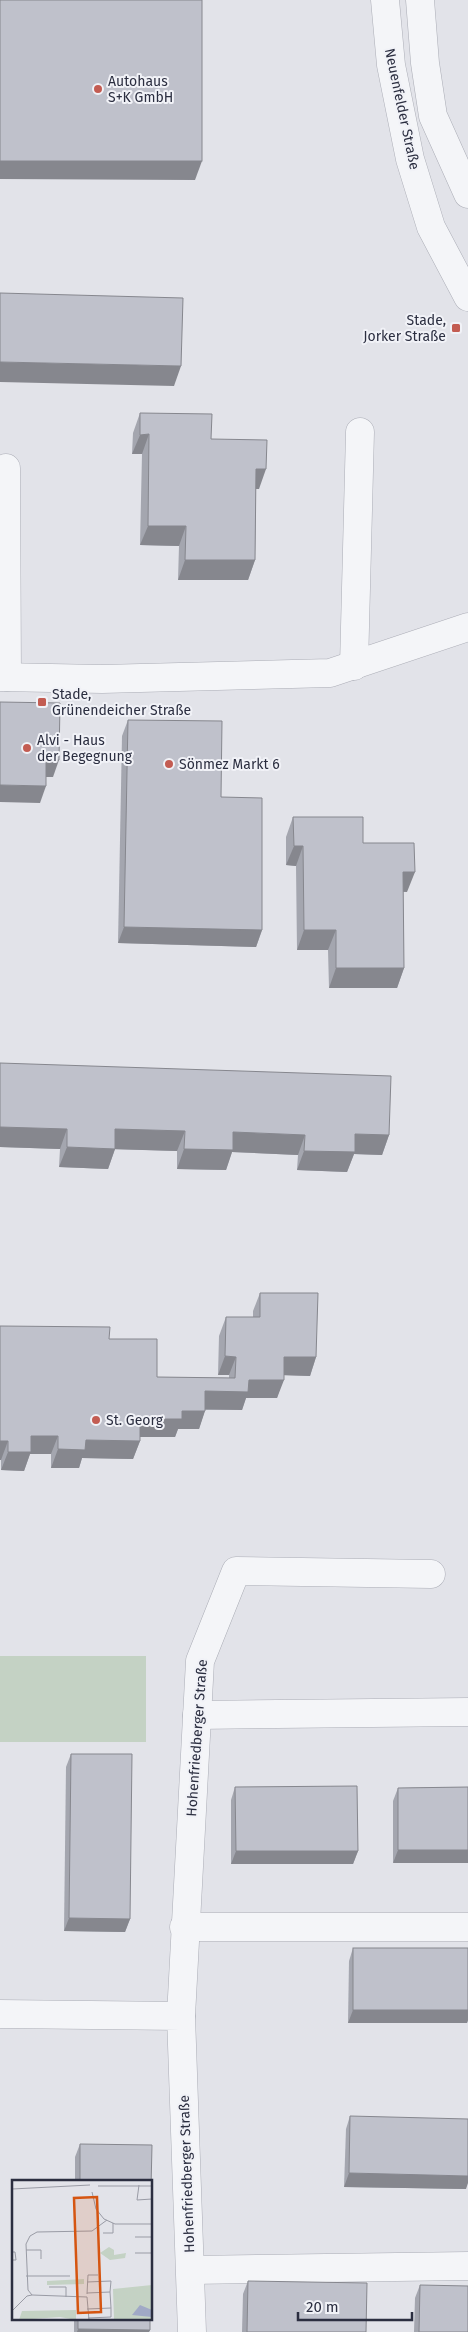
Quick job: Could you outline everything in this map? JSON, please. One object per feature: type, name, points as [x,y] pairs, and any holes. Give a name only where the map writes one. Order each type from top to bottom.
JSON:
[{"type":"street","name":"Neuenfelder Straße","points":[[385,0],[391,65],[410,159],[431,227],[468,297]]},
{"type":"street","name":"Neuenfelder Straße","points":[[420,0],[425,63],[433,116],[468,194]]},
{"type":"street","points":[[354,666],[360,432]]},
{"type":"street","points":[[6,468],[3,677],[102,679],[330,673],[468,627]]},
{"type":"street","name":"Hohenfriedberger Straße","points":[[192,2332],[181,2016],[184,1927],[200,1661],[236,1571],[431,1574]]},
{"type":"street","points":[[197,1715],[468,1712]]},
{"type":"street","points":[[184,1927],[468,1927]]},
{"type":"street","points":[[0,2014],[181,2016]]},
{"type":"street","points":[[190,2270],[468,2266]]},
{"type":"green space","points":[[0,1656],[146,1656],[146,1742],[0,1742]]},
{"type":"building","name":"Autohaus S+K GmbH","points":[[0,0],[202,0],[202,161],[0,161]]},
{"type":"building","points":[[0,293],[183,298],[181,366],[0,362]]},
{"type":"building","points":[[140,413],[212,414],[211,439],[267,440],[266,469],[256,469],[255,560],[185,560],[186,526],[148,526],[149,434],[140,435]]},
{"type":"building","name":"Alvi - Haus der Begegnung","points":[[0,702],[60,703],[59,760],[46,760],[46,786],[0,785]]},
{"type":"building","points":[[128,720],[222,721],[221,797],[262,798],[262,930],[124,927]]},
{"type":"building","points":[[293,817],[363,817],[363,843],[414,843],[415,872],[403,872],[404,968],[336,968],[336,930],[304,930],[303,846],[294,846]]},
{"type":"building","points":[[0,1063],[391,1076],[389,1135],[355,1134],[355,1152],[304,1151],[305,1135],[233,1132],[233,1150],[184,1149],[185,1131],[115,1129],[115,1149],[67,1147],[67,1129],[0,1127]]},
{"type":"building","points":[[260,1293],[318,1293],[316,1357],[284,1357],[284,1380],[249,1380],[248,1392],[205,1391],[205,1411],[182,1411],[182,1419],[140,1419],[140,1441],[86,1440],[85,1450],[58,1449],[58,1436],[31,1436],[31,1452],[8,1452],[8,1441],[0,1441],[0,1326],[110,1327],[109,1339],[157,1339],[157,1377],[235,1378],[236,1357],[225,1356],[226,1317],[260,1317]]},
{"type":"building","points":[[71,1754],[132,1754],[130,1919],[69,1918]]},
{"type":"building","points":[[357,1786],[358,1851],[236,1851],[235,1787]]},
{"type":"building","points":[[468,1787],[468,1850],[398,1850],[398,1788]]},
{"type":"building","points":[[353,1948],[468,1948],[468,2010],[353,2010]]},
{"type":"building","points":[[350,2116],[468,2119],[468,2176],[349,2173]]},
{"type":"building","points":[[80,2144],[152,2145],[151,2180],[80,2180]]},
{"type":"building","points":[[248,2281],[367,2283],[366,2332],[247,2332]]},
{"type":"building","points":[[420,2285],[468,2286],[468,2332],[419,2332]]},
{"type":"building","points":[[78,2320],[150,2320],[150,2330],[78,2329]]},
{"type":"place","name":"Autohaus S+K GmbH","points":[[98,89]]},
{"type":"place","name":"Stade, Jorker Straße","points":[[456,328]]},
{"type":"place","name":"Stade, Grünendeicher Straße","points":[[42,702]]},
{"type":"place","name":"Alvi - Haus der Begegnung","points":[[27,748]]},
{"type":"place","name":"Sönmez Markt 6","points":[[169,764]]},
{"type":"place","name":"St. Georg","points":[[96,1420]]}]
